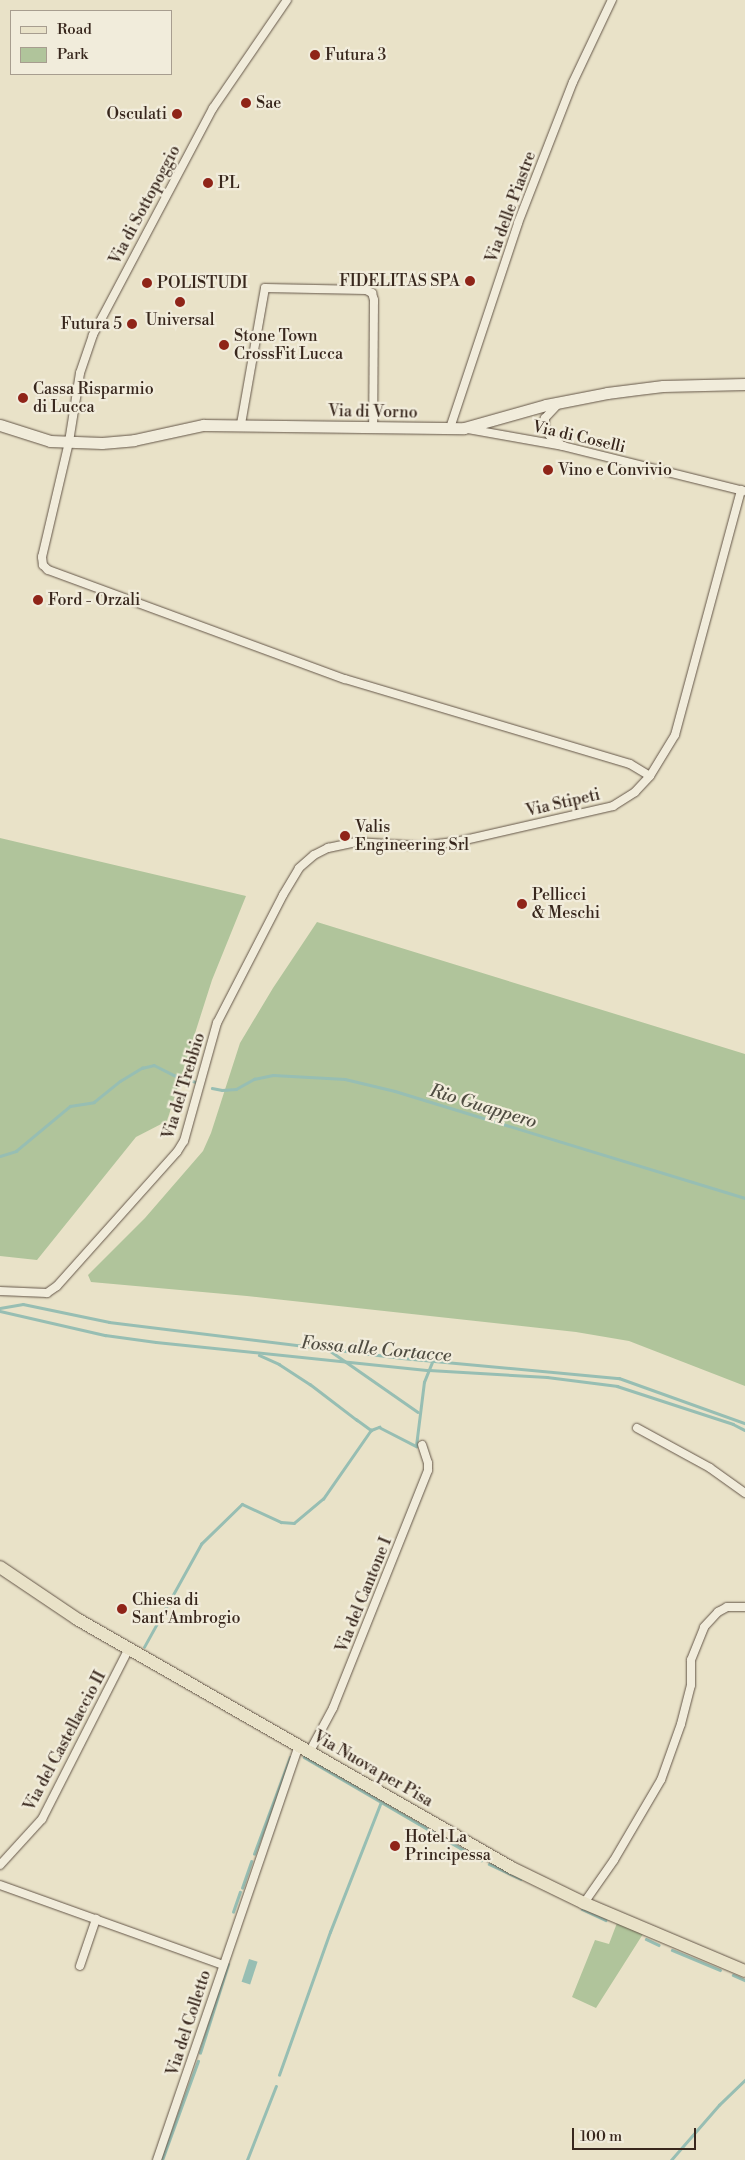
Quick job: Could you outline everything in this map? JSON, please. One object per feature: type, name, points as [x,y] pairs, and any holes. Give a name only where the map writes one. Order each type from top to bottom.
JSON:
[{"type":"main road","name":"Via Nuova per Pisa","points":[[0,1567],[56,1606],[512,1868],[584,1904],[745,1971]]},
{"type":"street","name":"Via di Sottopoggio","points":[[287,0],[213,108],[101,316],[80,373],[69,442],[42,557],[43,564],[48,570],[345,679],[630,764],[650,776]]},
{"type":"street","name":"Via delle Piastre","points":[[450,428],[518,223],[573,82],[612,0]]},
{"type":"street","points":[[241,424],[265,288],[366,290],[372,293],[374,300],[373,428]]},
{"type":"street","name":"Via di Vorno","points":[[0,425],[31,436],[69,442],[134,440],[203,425],[464,428],[559,403],[607,393],[663,386],[745,384]]},
{"type":"street","points":[[559,403],[545,418],[546,428],[550,436],[563,446]]},
{"type":"street","name":"Via di Coselli","points":[[464,428],[563,446],[743,490]]},
{"type":"street","name":"Via Stipeti","points":[[299,868],[314,855],[344,844],[356,842],[421,846],[456,842],[612,806],[635,792],[650,776],[676,735],[743,490]]},
{"type":"street","name":"Via del Trebbio","points":[[0,1291],[48,1293],[57,1286],[177,1152],[184,1141],[217,1023],[283,895],[299,868]]},
{"type":"street","points":[[637,1428],[710,1468],[745,1493]]},
{"type":"street","name":"Via del Cantone I","points":[[223,1965],[304,1748],[333,1708],[428,1470],[428,1463],[422,1446]]},
{"type":"street","points":[[584,1904],[614,1860],[661,1780],[681,1724],[691,1685],[691,1660],[704,1627],[718,1612],[727,1607],[745,1607]]},
{"type":"street","name":"Via del Castellaccio II","points":[[0,1865],[42,1819],[129,1648]]},
{"type":"street","name":"Via del Colletto","points":[[0,1885],[223,1965],[158,2160]]},
{"type":"street","points":[[80,1966],[96,1919]]},
{"type":"green space","points":[[0,838],[246,896],[212,980],[167,1121],[136,1137],[37,1260],[0,1256]]},
{"type":"green space","points":[[317,922],[745,1054],[745,1386],[629,1341],[576,1332],[247,1296],[91,1282],[88,1275],[145,1218],[203,1151],[211,1133],[240,1043],[273,988]]},
{"type":"green space","points":[[617,1923],[643,1934],[596,2008],[572,1997],[595,1940],[609,1944]]},
{"type":"water","points":[[249,1959],[258,1962],[250,1985],[242,1982]]},
{"type":"waterway","name":"Rio Guappero","points":[[0,1156],[16,1151],[70,1106],[94,1102],[120,1081],[142,1068],[154,1065],[174,1075],[195,1082]]},
{"type":"waterway","name":"Rio Guappero","points":[[212,1088],[222,1090],[236,1089],[254,1079],[273,1075],[345,1079],[395,1091],[745,1198]]},
{"type":"waterway","points":[[0,1308],[23,1304],[109,1322],[402,1358],[619,1378],[745,1423]]},
{"type":"waterway","name":"Fossa alle Cortacce","points":[[0,1311],[105,1335],[156,1342],[429,1370],[547,1377],[617,1386],[733,1424],[745,1430]]},
{"type":"waterway","points":[[329,1350],[418,1412]]},
{"type":"waterway","points":[[259,1355],[279,1364],[310,1384],[357,1420]]},
{"type":"waterway","points":[[144,1647],[201,1544],[242,1504],[281,1522],[294,1523],[323,1499],[371,1430],[379,1427],[416,1446],[424,1382],[433,1360]]},
{"type":"waterway","points":[[356,1419],[371,1430]]},
{"type":"waterway","points":[[254,1854],[290,1757]]},
{"type":"waterway","points":[[304,1757],[481,1860]]},
{"type":"waterway","points":[[279,2075],[330,1932],[381,1802]]},
{"type":"waterway","points":[[242,1888],[251,1862]]},
{"type":"waterway","points":[[489,1864],[521,1879]]},
{"type":"waterway","points":[[233,1912],[240,1892]]},
{"type":"waterway","points":[[582,1909],[606,1920]]},
{"type":"waterway","points":[[646,1939],[659,1945]]},
{"type":"waterway","points":[[672,1950],[720,1970]]},
{"type":"waterway","points":[[200,2053],[228,1964]]},
{"type":"waterway","points":[[733,1975],[745,1980]]},
{"type":"waterway","points":[[162,2160],[198,2061]]},
{"type":"waterway","points":[[671,2160],[719,2105],[745,2080]]},
{"type":"waterway","points":[[247,2160],[276,2086]]},
{"type":"place","name":"Futura 3","points":[[315,55]]},
{"type":"place","name":"Sae","points":[[246,103]]},
{"type":"place","name":"Osculati","points":[[177,114]]},
{"type":"place","name":"PL","points":[[208,183]]},
{"type":"place","name":"FIDELITAS SPA","points":[[470,281]]},
{"type":"place","name":"POLISTUDI","points":[[147,283]]},
{"type":"place","name":"Universal","points":[[180,302]]},
{"type":"place","name":"Futura 5","points":[[132,324]]},
{"type":"place","name":"Stone Town CrossFit Lucca","points":[[224,345]]},
{"type":"place","name":"Cassa Risparmio di Lucca","points":[[23,398]]},
{"type":"place","name":"Vino e Convivio","points":[[548,470]]},
{"type":"place","name":"Ford - Orzali","points":[[38,600]]},
{"type":"place","name":"Valis Engineering Srl","points":[[345,836]]},
{"type":"place","name":"Pellicci & Meschi","points":[[522,904]]},
{"type":"place","name":"Chiesa di Sant'Ambrogio","points":[[122,1609]]},
{"type":"place","name":"Hotel La Principessa","points":[[395,1846]]}]
